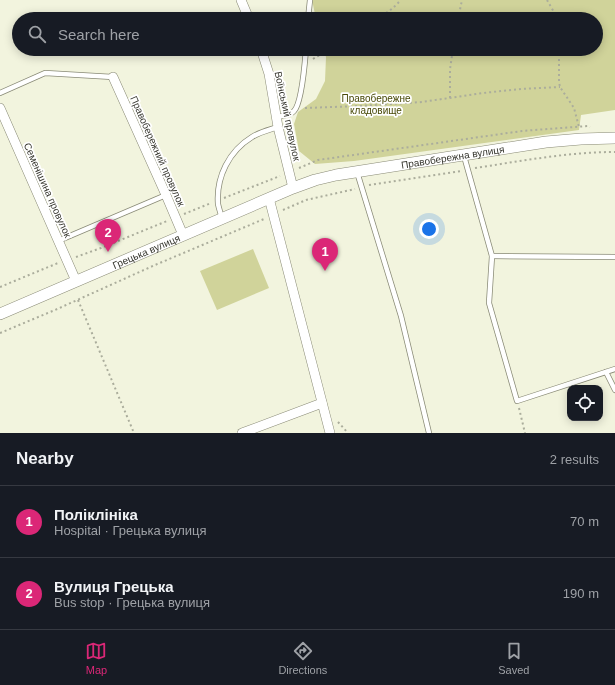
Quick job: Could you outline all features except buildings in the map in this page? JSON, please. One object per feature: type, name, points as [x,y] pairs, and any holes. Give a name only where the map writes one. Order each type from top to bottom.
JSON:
[{"type":"street","points":[[241,0],[246,12]]},
{"type":"street","name":"Воїнський провулок","points":[[263,56],[269,74],[278,127],[293,188]]},
{"type":"street","name":"Правобережний провулок","points":[[113,77],[183,235]]},
{"type":"street","name":"Семенішина провулок","points":[[0,108],[76,282]]},
{"type":"street","name":"Правобережна вулиця","points":[[293,188],[336,175],[546,142],[615,138]]},
{"type":"street","name":"Грецька вулиця","points":[[0,314],[293,188]]},
{"type":"street","points":[[269,198],[330,433]]},
{"type":"street","points":[[242,433],[322,403]]},
{"type":"lane","points":[[309,12],[310,0]]},
{"type":"lane","points":[[276,117],[289,114],[294,112],[296,109],[300,96],[306,56]]},
{"type":"lane","points":[[0,93],[45,73],[113,77]]},
{"type":"lane","points":[[222,219],[218,200],[221,175],[225,166],[234,153],[252,136],[278,127]]},
{"type":"lane","points":[[464,155],[492,256],[489,303],[517,401],[615,369]]},
{"type":"lane","points":[[357,172],[401,316],[429,433]]},
{"type":"lane","points":[[58,241],[166,195]]},
{"type":"lane","points":[[492,256],[615,257]]},
{"type":"lane","points":[[606,372],[615,390]]},
{"type":"path","points":[[388,12],[401,0]]},
{"type":"path","points":[[459,12],[462,0]]},
{"type":"path","points":[[547,0],[554,12]]},
{"type":"path","points":[[305,63],[317,56]]},
{"type":"path","points":[[450,98],[450,69],[452,56]]},
{"type":"path","points":[[559,56],[558,82],[574,108],[581,139]]},
{"type":"path","points":[[296,109],[422,102],[483,93],[560,87]]},
{"type":"path","points":[[0,287],[52,264],[101,248],[318,160],[522,131],[588,126],[593,128]]},
{"type":"path","points":[[0,333],[306,200],[375,184],[557,155],[615,152]]},
{"type":"path","points":[[78,300],[134,433]]},
{"type":"path","points":[[517,401],[525,433]]},
{"type":"green space","name":"Правобережне кладовище","points":[[312,0],[615,0],[615,110],[581,115],[579,130],[354,161],[315,164],[299,151],[294,124],[298,112],[316,99],[325,81],[326,56],[603,56],[603,12],[315,12]]},
{"type":"green space","points":[[253,249],[269,288],[217,310],[200,271]]},
{"type":"place","name":"Вулиця Грецька","points":[[108,252]]},
{"type":"place","name":"Поліклініка","points":[[325,271]]}]
